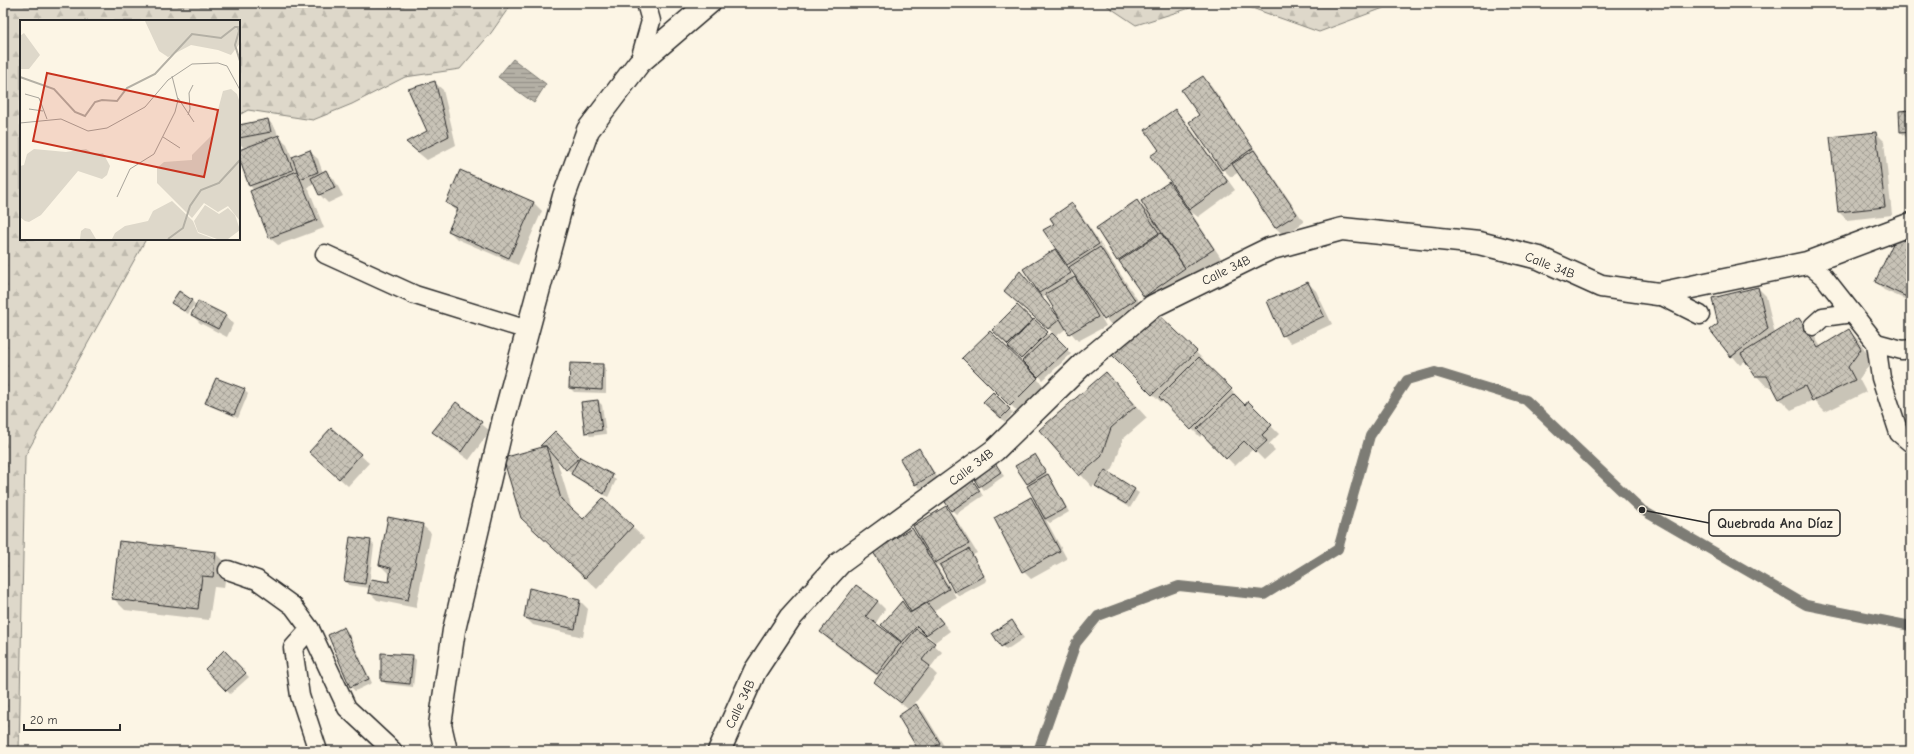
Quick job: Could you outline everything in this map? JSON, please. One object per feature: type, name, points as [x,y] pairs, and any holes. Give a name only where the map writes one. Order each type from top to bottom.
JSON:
[{"type":"street","points":[[446,751],[440,725],[454,630],[504,418],[564,196],[588,130],[639,63],[709,3]]},
{"type":"street","name":"Calle 34B","points":[[718,751],[760,664],[790,618],[840,563],[995,450],[1082,365],[1153,306],[1262,252],[1342,229],[1479,243],[1540,258],[1601,286],[1658,294],[1807,263],[1911,224]]},
{"type":"lane","points":[[639,63],[650,21],[646,3]]},
{"type":"lane","points":[[325,254],[415,295],[528,330]]},
{"type":"lane","points":[[1807,263],[1824,277],[1876,343],[1881,378],[1899,433],[1911,443]]},
{"type":"lane","points":[[1658,294],[1700,316]]},
{"type":"lane","points":[[1813,326],[1823,317],[1852,313]]},
{"type":"lane","points":[[1876,343],[1902,350],[1911,348]]},
{"type":"lane","points":[[228,570],[257,580],[293,606],[310,629],[347,708],[393,751]]},
{"type":"lane","points":[[310,629],[293,648],[300,696],[318,751]]},
{"type":"green space","points":[[3,3],[512,3],[491,33],[460,69],[405,77],[352,104],[313,120],[248,110],[240,114],[240,20],[20,20],[20,240],[145,240],[25,456],[19,751],[3,751]]},
{"type":"green space","points":[[1103,3],[1206,3],[1136,25]]},
{"type":"green space","points":[[1238,3],[1397,3],[1319,32]]},
{"type":"shaded area","points":[[513,59],[546,84],[534,103],[498,77]]},
{"type":"building","points":[[1203,76],[1253,148],[1222,170],[1189,122],[1199,115],[1181,90]]},
{"type":"building","points":[[435,81],[449,136],[418,152],[406,142],[427,131],[408,89]]},
{"type":"building","points":[[1175,109],[1228,182],[1189,210],[1170,181],[1150,156],[1159,150],[1145,130]]},
{"type":"building","points":[[1911,110],[1911,131],[1900,132],[1899,111]]},
{"type":"building","points":[[268,119],[271,132],[240,138],[240,125]]},
{"type":"building","points":[[1876,132],[1885,207],[1838,212],[1830,137]]},
{"type":"building","points":[[279,135],[293,170],[249,186],[240,161],[240,150]]},
{"type":"building","points":[[310,150],[318,172],[300,179],[292,157]]},
{"type":"building","points":[[1254,150],[1297,214],[1275,228],[1232,164]]},
{"type":"building","points":[[326,170],[335,188],[319,195],[311,178]]},
{"type":"building","points":[[460,170],[534,202],[509,258],[448,231],[458,209],[446,203]]},
{"type":"building","points":[[297,171],[317,220],[269,238],[250,191]]},
{"type":"building","points":[[1169,182],[1214,249],[1185,268],[1141,201]]},
{"type":"building","points":[[1137,200],[1159,233],[1117,261],[1096,228]]},
{"type":"building","points":[[1072,203],[1099,244],[1067,265],[1043,230],[1054,224],[1050,218]]},
{"type":"building","points":[[1161,233],[1185,268],[1144,297],[1119,261]]},
{"type":"building","points":[[1896,237],[1911,244],[1911,299],[1875,282]]},
{"type":"building","points":[[1100,247],[1135,300],[1104,320],[1069,267]]},
{"type":"building","points":[[1055,249],[1071,273],[1039,293],[1023,269]]},
{"type":"building","points":[[1020,271],[1060,319],[1048,329],[1004,291]]},
{"type":"building","points":[[1075,277],[1098,317],[1069,334],[1045,294]]},
{"type":"building","points":[[1308,282],[1324,316],[1282,336],[1267,301]]},
{"type":"building","points":[[1758,287],[1768,329],[1731,357],[1710,330],[1718,324],[1712,298]]},
{"type":"building","points":[[179,291],[192,300],[184,311],[171,303]]},
{"type":"building","points":[[198,301],[226,315],[218,329],[191,315]]},
{"type":"building","points":[[1017,305],[1033,320],[1008,345],[992,330]]},
{"type":"building","points":[[1155,311],[1197,351],[1152,395],[1112,355]]},
{"type":"building","points":[[1799,318],[1818,348],[1849,329],[1861,349],[1848,367],[1855,380],[1812,401],[1805,386],[1779,399],[1767,376],[1755,376],[1741,354]]},
{"type":"building","points":[[1034,319],[1048,332],[1021,359],[1008,347]]},
{"type":"building","points":[[990,331],[1038,378],[1010,406],[962,358]]},
{"type":"building","points":[[1052,333],[1068,349],[1038,377],[1022,361]]},
{"type":"building","points":[[1199,357],[1232,389],[1191,430],[1159,397]]},
{"type":"building","points":[[570,363],[603,364],[602,390],[569,388]]},
{"type":"building","points":[[1106,372],[1136,406],[1111,428],[1101,457],[1079,476],[1039,430]]},
{"type":"building","points":[[216,378],[245,389],[234,415],[205,403]]},
{"type":"building","points":[[993,392],[1010,409],[1001,418],[983,402]]},
{"type":"building","points":[[1234,394],[1245,405],[1248,401],[1272,425],[1262,435],[1267,441],[1255,452],[1244,441],[1226,459],[1197,429]]},
{"type":"building","points":[[598,400],[602,430],[585,433],[581,402]]},
{"type":"building","points":[[456,402],[482,422],[461,452],[432,432]]},
{"type":"building","points":[[331,428],[361,454],[339,479],[309,452]]},
{"type":"building","points":[[555,431],[580,457],[566,470],[546,446],[540,446]]},
{"type":"building","points":[[546,446],[561,499],[583,519],[603,498],[633,526],[585,578],[521,518],[503,458]]},
{"type":"building","points":[[919,448],[934,474],[915,485],[900,459]]},
{"type":"building","points":[[1035,454],[1046,472],[1027,484],[1015,466]]},
{"type":"building","points":[[580,457],[613,475],[604,494],[571,474]]},
{"type":"building","points":[[992,458],[1001,472],[979,487],[971,474]]},
{"type":"building","points":[[1105,470],[1135,489],[1126,504],[1095,486]]},
{"type":"building","points":[[1048,474],[1066,508],[1045,519],[1027,486]]},
{"type":"building","points":[[969,475],[980,491],[951,511],[940,494]]},
{"type":"building","points":[[1031,497],[1060,551],[1022,572],[994,518]]},
{"type":"building","points":[[946,506],[969,544],[935,563],[913,526]]},
{"type":"building","points":[[388,517],[423,524],[408,600],[368,593],[371,579],[389,582],[391,568],[379,565]]},
{"type":"building","points":[[912,528],[949,589],[911,612],[873,552]]},
{"type":"building","points":[[350,537],[371,540],[365,584],[344,581]]},
{"type":"building","points":[[119,541],[216,552],[213,577],[202,576],[198,609],[112,599]]},
{"type":"building","points":[[969,549],[984,576],[954,592],[940,565]]},
{"type":"building","points":[[856,585],[878,601],[866,616],[901,642],[877,674],[820,632]]},
{"type":"building","points":[[529,588],[580,600],[575,629],[524,618]]},
{"type":"building","points":[[902,601],[910,613],[927,603],[943,623],[926,635],[917,626],[902,642],[881,625]]},
{"type":"building","points":[[1012,620],[1021,634],[1001,647],[992,633]]},
{"type":"building","points":[[344,627],[369,679],[350,687],[328,635]]},
{"type":"building","points":[[916,629],[935,643],[922,660],[930,666],[901,703],[874,682]]},
{"type":"building","points":[[224,650],[246,673],[226,691],[205,669]]},
{"type":"building","points":[[381,653],[413,655],[410,684],[381,681]]},
{"type":"building","points":[[916,704],[940,743],[936,746],[938,751],[919,751],[898,716]]},
{"type":"building","points":[[671,747],[679,751],[669,751]]},
{"type":"waterway","points":[[1038,751],[1076,643],[1098,616],[1179,586],[1264,595],[1338,549],[1370,436],[1407,380],[1435,372],[1526,400],[1642,510],[1806,605],[1911,626]]},
{"type":"place","name":"Quebrada Ana Díaz","points":[[1642,510]]}]
